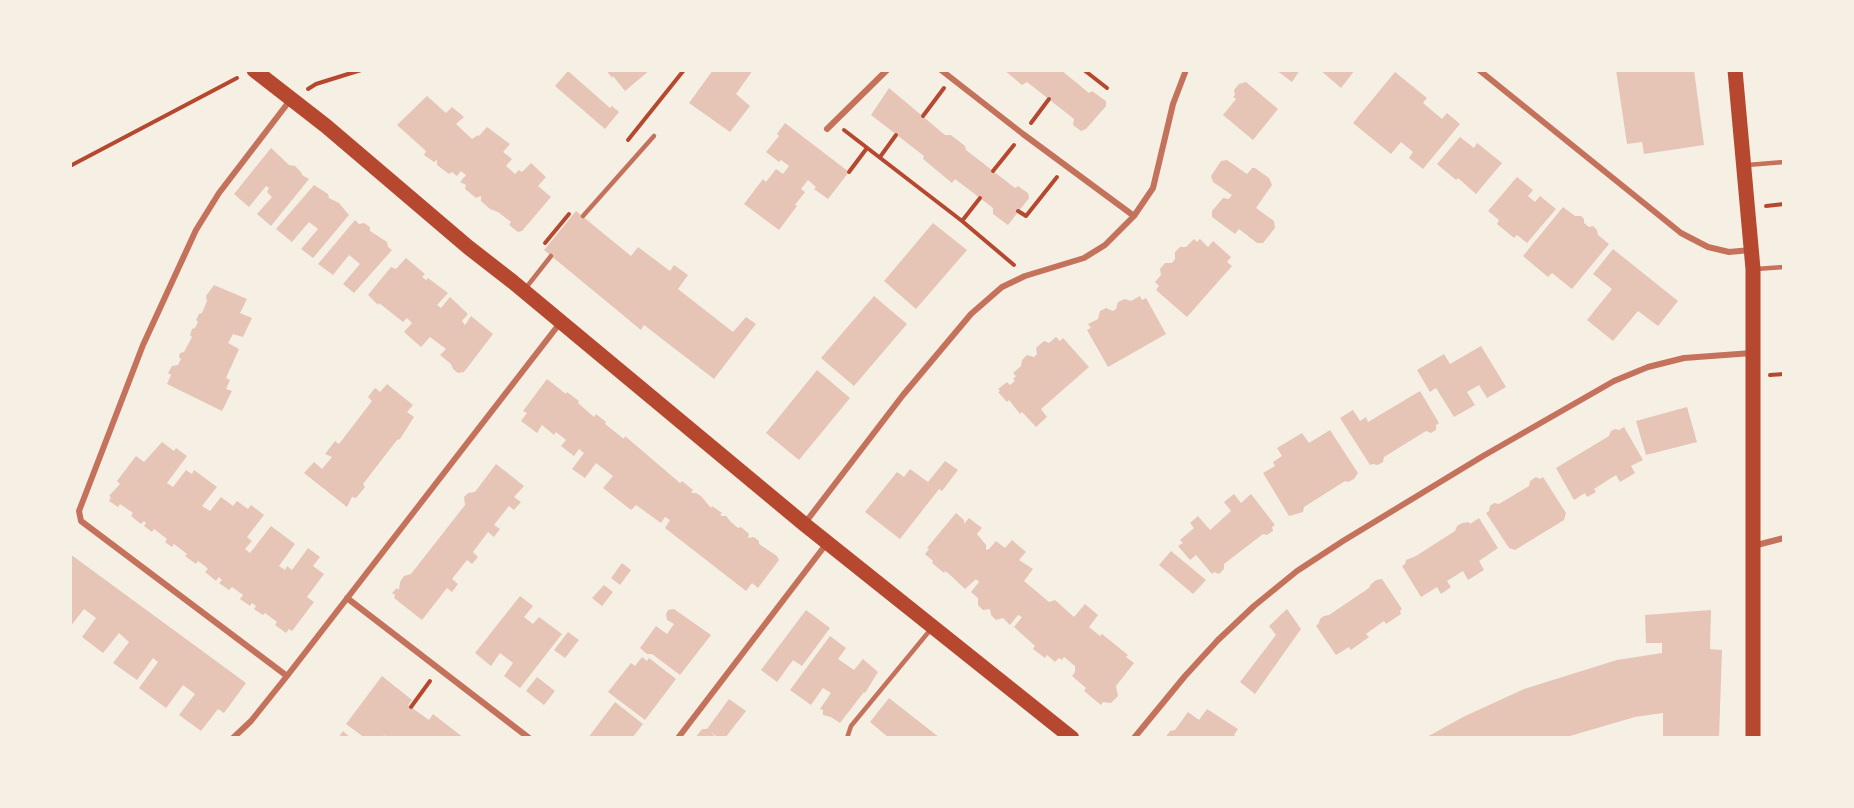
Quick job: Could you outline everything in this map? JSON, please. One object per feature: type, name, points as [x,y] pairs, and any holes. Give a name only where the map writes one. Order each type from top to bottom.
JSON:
[{"type":"main road","points":[[254,70],[326,126],[468,247],[804,524],[1072,738]]},
{"type":"main road","points":[[1735,70],[1753,269],[1753,738]]},
{"type":"street","points":[[827,129],[887,70]]},
{"type":"street","points":[[941,70],[1134,216]]},
{"type":"street","points":[[804,524],[903,395],[970,314],[1002,287],[1025,276],[1083,258],[1105,244],[1134,216],[1154,188],[1173,104],[1186,70]]},
{"type":"street","points":[[1479,70],[1681,233],[1708,247],[1729,252],[1752,250]]},
{"type":"street","points":[[287,676],[81,521],[79,511],[143,345],[196,230],[219,193],[288,97]]},
{"type":"street","points":[[233,738],[251,721],[287,676],[560,323]]},
{"type":"street","points":[[1134,738],[1185,676],[1240,620],[1297,571],[1343,541],[1483,456],[1614,381],[1648,367],[1684,358],[1752,353]]},
{"type":"street","points":[[1753,547],[1784,538]]},
{"type":"street","points":[[678,738],[827,542]]},
{"type":"street","points":[[347,598],[529,738]]},
{"type":"lane","points":[[583,216],[654,136]]},
{"type":"lane","points":[[1744,165],[1784,162]]},
{"type":"lane","points":[[523,292],[551,256]]},
{"type":"lane","points":[[1753,269],[1784,267]]},
{"type":"lane","points":[[847,738],[851,726],[932,627]]},
{"type":"path","points":[[316,84],[346,72],[361,70]]},
{"type":"path","points":[[1084,70],[1107,88]]},
{"type":"path","points":[[923,116],[951,78]]},
{"type":"path","points":[[70,166],[223,85]]},
{"type":"path","points":[[834,122],[962,221],[1006,257],[1025,276]]},
{"type":"path","points":[[880,157],[896,135]]},
{"type":"path","points":[[849,172],[867,148]]},
{"type":"path","points":[[1018,211],[1026,216],[1066,166]]},
{"type":"path","points":[[962,221],[980,198]]},
{"type":"path","points":[[411,707],[423,692]]},
{"type":"building","points":[[606,70],[650,70],[625,91]]},
{"type":"building","points":[[713,70],[753,70],[736,94],[750,106],[730,132],[689,103]]},
{"type":"building","points":[[1004,70],[1061,70],[1089,93],[1092,91],[1106,101],[1106,106],[1086,129],[1081,131],[1073,125],[1074,119],[1027,82],[1022,85]]},
{"type":"building","points":[[1276,70],[1300,70],[1292,82]]},
{"type":"building","points":[[1320,70],[1355,70],[1341,88]]},
{"type":"building","points":[[1616,70],[1694,70],[1704,145],[1644,154],[1642,142],[1627,144]]},
{"type":"building","points":[[568,71],[610,108],[612,106],[619,112],[605,129],[555,86]]},
{"type":"building","points":[[1395,72],[1427,98],[1423,103],[1442,119],[1447,113],[1460,124],[1423,169],[1409,158],[1413,152],[1401,142],[1391,154],[1353,123]]},
{"type":"building","points":[[1246,82],[1278,109],[1253,140],[1223,115],[1236,99],[1233,97],[1234,90],[1239,84]]},
{"type":"building","points":[[889,88],[945,135],[951,135],[965,146],[966,150],[1015,188],[1018,186],[1028,193],[1029,198],[1008,225],[993,214],[993,208],[955,179],[952,183],[923,159],[924,156],[871,115]]},
{"type":"building","points":[[427,96],[446,113],[452,107],[464,117],[456,124],[472,139],[479,136],[487,127],[510,144],[503,152],[512,159],[506,166],[515,174],[519,170],[522,172],[531,163],[546,177],[538,186],[551,197],[522,231],[518,232],[509,225],[511,222],[490,209],[481,201],[481,196],[476,198],[465,189],[466,185],[460,182],[466,175],[461,171],[457,176],[452,172],[449,174],[437,165],[437,160],[434,162],[424,155],[426,151],[397,125]]},
{"type":"building","points":[[785,123],[849,172],[828,199],[814,189],[816,187],[808,180],[801,189],[805,192],[795,205],[797,206],[779,230],[744,204],[763,179],[766,182],[776,169],[783,174],[789,166],[766,152],[779,136],[777,134]]},
{"type":"building","points":[[1460,137],[1474,148],[1477,143],[1502,163],[1476,194],[1437,164]]},
{"type":"building","points":[[271,148],[309,179],[271,226],[257,214],[272,197],[267,192],[269,188],[266,186],[249,207],[234,194]]},
{"type":"building","points":[[1227,160],[1247,174],[1255,168],[1269,178],[1272,185],[1256,208],[1274,221],[1275,228],[1263,243],[1257,243],[1239,229],[1235,234],[1212,217],[1212,211],[1223,198],[1229,199],[1232,195],[1213,182],[1211,176],[1221,161]]},
{"type":"building","points":[[1517,177],[1533,190],[1528,196],[1535,202],[1540,196],[1556,209],[1527,243],[1517,235],[1514,238],[1497,224],[1499,220],[1488,211]]},
{"type":"building","points":[[314,185],[339,203],[349,215],[313,258],[301,249],[318,229],[309,222],[292,242],[276,229]]},
{"type":"building","points":[[1563,207],[1575,216],[1581,216],[1584,223],[1589,227],[1593,226],[1598,235],[1609,244],[1572,289],[1552,273],[1548,277],[1523,256]]},
{"type":"building","points":[[576,211],[631,256],[638,247],[670,271],[674,265],[688,275],[678,289],[733,332],[746,317],[756,324],[714,379],[644,325],[641,330],[544,250]]},
{"type":"building","points":[[355,220],[359,224],[364,223],[370,227],[370,231],[387,242],[388,247],[392,250],[354,293],[343,284],[360,264],[349,255],[333,275],[318,264]]},
{"type":"building","points":[[933,223],[967,250],[916,309],[884,281]]},
{"type":"building","points":[[1194,239],[1197,242],[1200,239],[1208,247],[1213,241],[1231,257],[1227,262],[1232,266],[1187,317],[1156,290],[1159,286],[1155,282],[1161,275],[1160,269],[1165,263],[1172,263],[1175,259],[1175,252],[1180,247],[1186,247]]},
{"type":"building","points":[[1613,249],[1678,301],[1658,326],[1638,311],[1613,341],[1587,320],[1612,289],[1593,274]]},
{"type":"building","points":[[406,258],[425,274],[422,277],[426,280],[428,278],[448,293],[437,305],[441,308],[450,297],[468,314],[462,321],[465,325],[471,316],[493,334],[464,372],[458,373],[453,369],[451,364],[440,355],[446,349],[430,337],[421,347],[404,332],[412,323],[407,318],[403,322],[379,303],[378,305],[368,295],[391,267],[396,269]]},
{"type":"building","points":[[214,285],[247,299],[240,313],[252,318],[243,337],[233,334],[228,343],[239,349],[226,378],[230,380],[226,389],[232,391],[222,411],[167,384],[171,375],[168,373],[172,366],[178,365],[181,359],[180,353],[184,352],[192,337],[190,335],[192,329],[198,322],[196,320],[199,314],[202,313],[207,301],[206,296]]},
{"type":"building","points":[[874,296],[907,324],[854,386],[821,358]]},
{"type":"building","points":[[1140,296],[1142,300],[1146,298],[1166,334],[1108,367],[1087,330],[1091,328],[1088,324],[1098,319],[1100,311],[1106,308],[1113,311],[1118,302],[1125,299],[1131,301]]},
{"type":"building","points":[[1056,337],[1060,341],[1063,338],[1089,367],[1041,409],[1047,417],[1036,427],[1022,412],[1020,414],[1009,400],[1007,402],[998,389],[1007,382],[1010,385],[1015,381],[1013,379],[1016,376],[1013,373],[1021,366],[1022,360],[1027,355],[1034,357],[1037,354],[1036,348],[1044,341],[1049,343]]},
{"type":"building","points":[[1481,346],[1506,387],[1487,398],[1479,385],[1467,392],[1475,405],[1454,417],[1436,388],[1430,392],[1417,370],[1444,354],[1450,364]]},
{"type":"building","points":[[817,370],[850,398],[799,460],[766,433]]},
{"type":"building","points":[[547,379],[579,401],[578,403],[594,417],[596,414],[624,439],[625,436],[680,483],[682,481],[693,490],[691,493],[701,496],[711,508],[712,506],[722,513],[720,515],[726,516],[738,528],[741,527],[749,534],[748,538],[754,537],[759,544],[777,556],[779,560],[758,588],[752,583],[746,591],[665,528],[670,520],[665,517],[661,523],[636,505],[631,510],[603,488],[613,476],[596,463],[585,478],[572,469],[584,453],[579,449],[574,456],[561,446],[566,440],[556,432],[554,435],[542,425],[537,433],[521,421],[527,413],[523,411]]},
{"type":"building","points":[[387,384],[413,405],[407,412],[414,417],[400,439],[363,484],[365,487],[356,498],[352,497],[347,507],[304,473],[314,462],[322,469],[332,457],[325,454],[335,441],[339,444],[372,401],[368,397],[375,388],[380,392]]},
{"type":"building","points":[[1420,391],[1439,423],[1436,425],[1436,430],[1431,433],[1426,431],[1384,457],[1383,462],[1370,465],[1340,418],[1353,410],[1360,421],[1366,417],[1368,422]]},
{"type":"building","points":[[1687,407],[1697,442],[1646,455],[1636,421]]},
{"type":"building","points":[[1624,427],[1643,460],[1631,466],[1635,473],[1620,482],[1616,475],[1594,489],[1596,492],[1587,497],[1585,493],[1574,500],[1556,468],[1609,436],[1611,431]]},
{"type":"building","points":[[1330,430],[1358,473],[1354,479],[1345,481],[1304,507],[1303,512],[1289,516],[1263,473],[1275,466],[1273,462],[1282,456],[1277,448],[1302,433],[1309,443]]},
{"type":"building","points":[[162,442],[174,451],[176,448],[187,456],[167,483],[173,487],[186,470],[192,474],[194,470],[217,487],[202,506],[210,511],[221,497],[233,506],[237,501],[248,509],[251,505],[264,515],[247,537],[252,541],[245,549],[250,553],[271,526],[295,544],[279,566],[285,570],[287,566],[292,570],[308,548],[320,557],[313,566],[324,574],[307,597],[314,602],[292,631],[289,629],[286,633],[265,613],[263,615],[254,609],[256,606],[252,603],[250,606],[240,599],[243,595],[232,587],[229,590],[219,583],[222,580],[219,577],[216,581],[205,572],[208,569],[205,566],[198,561],[196,564],[174,544],[172,547],[165,542],[167,539],[154,529],[152,532],[144,526],[146,523],[144,521],[141,524],[131,516],[133,513],[120,504],[118,507],[109,501],[111,497],[109,496],[120,484],[117,481],[136,456],[144,462]]},
{"type":"building","points":[[945,461],[958,470],[942,491],[939,489],[900,539],[865,512],[897,472],[904,477],[910,469],[928,482]]},
{"type":"building","points":[[496,464],[524,486],[514,497],[521,502],[514,510],[509,506],[494,525],[500,529],[494,537],[488,532],[473,552],[478,557],[472,564],[467,560],[452,579],[458,584],[452,592],[447,588],[422,620],[394,598],[395,595],[392,593],[397,588],[399,590],[404,576],[411,574],[465,505],[464,497],[468,493],[475,492]]},
{"type":"building","points":[[1536,477],[1540,479],[1543,477],[1566,513],[1564,520],[1515,550],[1509,548],[1486,513],[1494,503],[1499,504],[1529,486],[1530,481]]},
{"type":"building","points":[[1234,494],[1241,503],[1251,494],[1275,525],[1272,527],[1273,531],[1267,535],[1263,534],[1224,564],[1224,569],[1219,574],[1214,572],[1212,574],[1196,555],[1190,560],[1178,546],[1183,543],[1180,540],[1194,528],[1190,523],[1198,516],[1210,530],[1231,511],[1224,502]]},
{"type":"building","points":[[956,513],[964,520],[964,524],[969,518],[982,528],[977,534],[986,545],[986,550],[996,541],[1005,548],[1012,540],[1026,552],[1019,560],[1033,569],[1024,581],[1049,602],[1055,600],[1074,617],[1085,604],[1098,615],[1089,627],[1100,636],[1102,634],[1128,655],[1126,657],[1134,663],[1116,686],[1118,696],[1111,703],[1103,702],[1101,705],[1084,691],[1086,688],[1072,676],[1075,666],[1064,657],[1055,662],[1047,655],[1045,658],[1033,649],[1035,646],[1014,627],[1022,617],[1018,615],[1010,625],[1003,618],[996,620],[991,615],[990,609],[983,610],[978,605],[978,598],[971,592],[979,582],[976,579],[965,589],[948,573],[945,571],[944,573],[932,563],[933,561],[925,554],[929,549],[927,548]]},
{"type":"building","points":[[1479,518],[1498,548],[1479,561],[1484,570],[1468,580],[1463,571],[1447,581],[1451,587],[1441,594],[1437,587],[1421,597],[1402,566],[1406,560],[1455,531],[1462,523],[1469,522],[1470,524]]},
{"type":"building","points":[[1171,551],[1206,580],[1193,594],[1159,565]]},
{"type":"building","points":[[70,554],[246,683],[224,713],[218,709],[201,731],[179,715],[195,694],[183,685],[166,708],[139,688],[158,662],[153,658],[137,680],[113,663],[129,642],[119,633],[103,653],[82,637],[96,618],[84,609],[70,627]]},
{"type":"building","points":[[622,563],[631,570],[620,585],[611,578]]},
{"type":"building","points":[[1382,579],[1402,609],[1401,614],[1386,624],[1384,621],[1370,631],[1366,634],[1369,637],[1351,650],[1349,647],[1336,655],[1316,626],[1320,619],[1369,588],[1376,580]]},
{"type":"building","points":[[604,585],[613,592],[602,606],[592,598]]},
{"type":"building","points":[[520,596],[533,606],[524,617],[533,624],[539,617],[562,634],[520,688],[504,676],[513,663],[500,653],[491,666],[475,653]]},
{"type":"building","points":[[674,609],[711,635],[680,675],[640,648],[656,626],[667,634],[674,624],[667,620],[666,614],[668,610]]},
{"type":"building","points":[[1287,609],[1301,629],[1255,694],[1240,682],[1276,635],[1269,626]]},
{"type":"building","points":[[806,610],[830,628],[802,666],[793,660],[777,682],[761,670]]},
{"type":"building","points":[[1711,610],[1710,649],[1722,650],[1719,738],[1663,738],[1663,713],[1635,717],[1563,738],[1425,738],[1463,717],[1524,689],[1617,660],[1662,653],[1662,643],[1646,643],[1645,615]]},
{"type":"building","points":[[568,632],[579,640],[565,658],[554,650]]},
{"type":"building","points":[[830,636],[846,648],[838,659],[854,670],[863,659],[878,672],[865,693],[840,723],[823,715],[823,710],[820,709],[831,693],[823,688],[811,705],[790,690]]},
{"type":"building","points":[[642,657],[647,661],[649,658],[676,679],[645,720],[608,692],[631,663],[635,666]]},
{"type":"building","points":[[382,676],[412,700],[408,705],[429,720],[433,714],[464,738],[387,738],[384,735],[382,738],[365,738],[346,724]]},
{"type":"building","points":[[537,677],[555,691],[544,705],[526,691]]},
{"type":"building","points":[[889,698],[940,738],[889,738],[870,722]]},
{"type":"building","points":[[729,699],[746,711],[725,738],[718,738],[711,732],[716,738],[695,738],[702,729],[707,729]]},
{"type":"building","points":[[615,702],[643,724],[632,738],[588,738]]},
{"type":"building","points":[[1207,709],[1238,729],[1234,735],[1237,738],[1165,738],[1170,731],[1175,730],[1188,712],[1199,720]]},
{"type":"building","points":[[343,731],[351,738],[338,738]]}]
